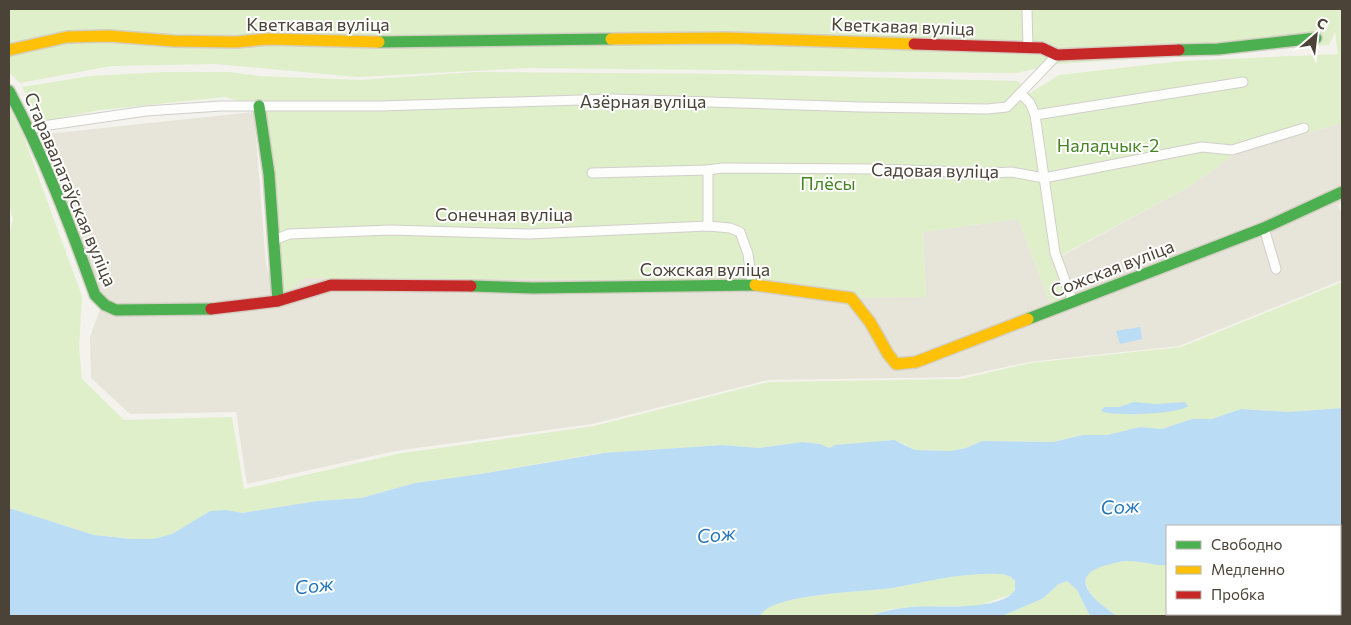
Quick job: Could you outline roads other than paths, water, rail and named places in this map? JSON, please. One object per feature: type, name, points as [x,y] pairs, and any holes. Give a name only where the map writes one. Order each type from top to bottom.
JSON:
[{"type":"street","points":[[1028,9],[1028,48]]},
{"type":"street","name":"Кветкавая вуліца","points":[[9,50],[67,36],[109,36],[174,42],[227,42],[268,39],[374,42],[728,38],[1042,48],[1057,55],[1218,49],[1316,38]]},
{"type":"street","name":"Азёрная вуліца","points":[[29,128],[146,111],[221,106],[380,106],[613,99],[862,108],[987,109],[1007,106],[1021,94],[1057,55]]},
{"type":"street","points":[[1035,115],[1243,82]]},
{"type":"street","name":"Старавалатаўская вуліца","points":[[9,91],[29,128],[65,212],[89,280],[96,295],[105,305],[125,312],[204,310],[278,301]]},
{"type":"street","points":[[1021,94],[1030,103],[1035,115],[1056,253],[1073,302]]},
{"type":"street","points":[[259,106],[269,174],[278,301]]},
{"type":"street","points":[[1044,178],[1202,147],[1232,150],[1304,128]]},
{"type":"street","name":"Садовая вуліца","points":[[592,173],[722,168],[808,168],[1011,172],[1044,178]]},
{"type":"street","points":[[708,170],[708,226]]},
{"type":"street","name":"Сожская вуліца","points":[[278,301],[331,285],[403,284],[533,288],[752,285],[784,287],[818,295],[851,298],[865,314],[886,355],[896,364],[916,362],[1264,228],[1339,193]]},
{"type":"street","name":"Сонечная вуліца","points":[[274,245],[277,239],[289,234],[390,230],[529,234],[708,226],[730,228],[740,232],[748,254],[752,285]]},
{"type":"street","points":[[1264,228],[1276,269]]},
{"type":"water","points":[[1140,327],[1142,339],[1120,344],[1116,331]]},
{"type":"water","points":[[1134,402],[1155,404],[1185,402],[1188,406],[1172,411],[1146,414],[1118,414],[1101,411],[1104,407],[1119,407]]},
{"type":"water","name":"Сож","points":[[1342,408],[1342,570],[1341,525],[1166,525],[1166,565],[1134,561],[1122,562],[1103,566],[1092,571],[1086,578],[1089,591],[1102,605],[1117,616],[1090,616],[1077,590],[1067,581],[1059,584],[1042,599],[1002,616],[870,616],[906,607],[983,605],[1008,597],[1015,590],[1015,581],[1006,575],[972,574],[892,588],[800,598],[782,602],[768,608],[760,616],[9,616],[9,508],[94,535],[153,539],[172,534],[210,511],[226,510],[242,513],[317,501],[361,498],[415,483],[604,453],[722,445],[759,448],[803,442],[820,444],[829,448],[835,445],[894,440],[915,450],[950,451],[966,448],[982,441],[1053,442],[1083,435],[1107,435],[1140,427],[1162,429],[1192,419],[1212,419],[1241,409],[1288,412]]},
{"type":"park label","name":"Наладчык-2","points":[[1108,145]]},
{"type":"park label","name":"Плёсы","points":[[828,183]]}]
